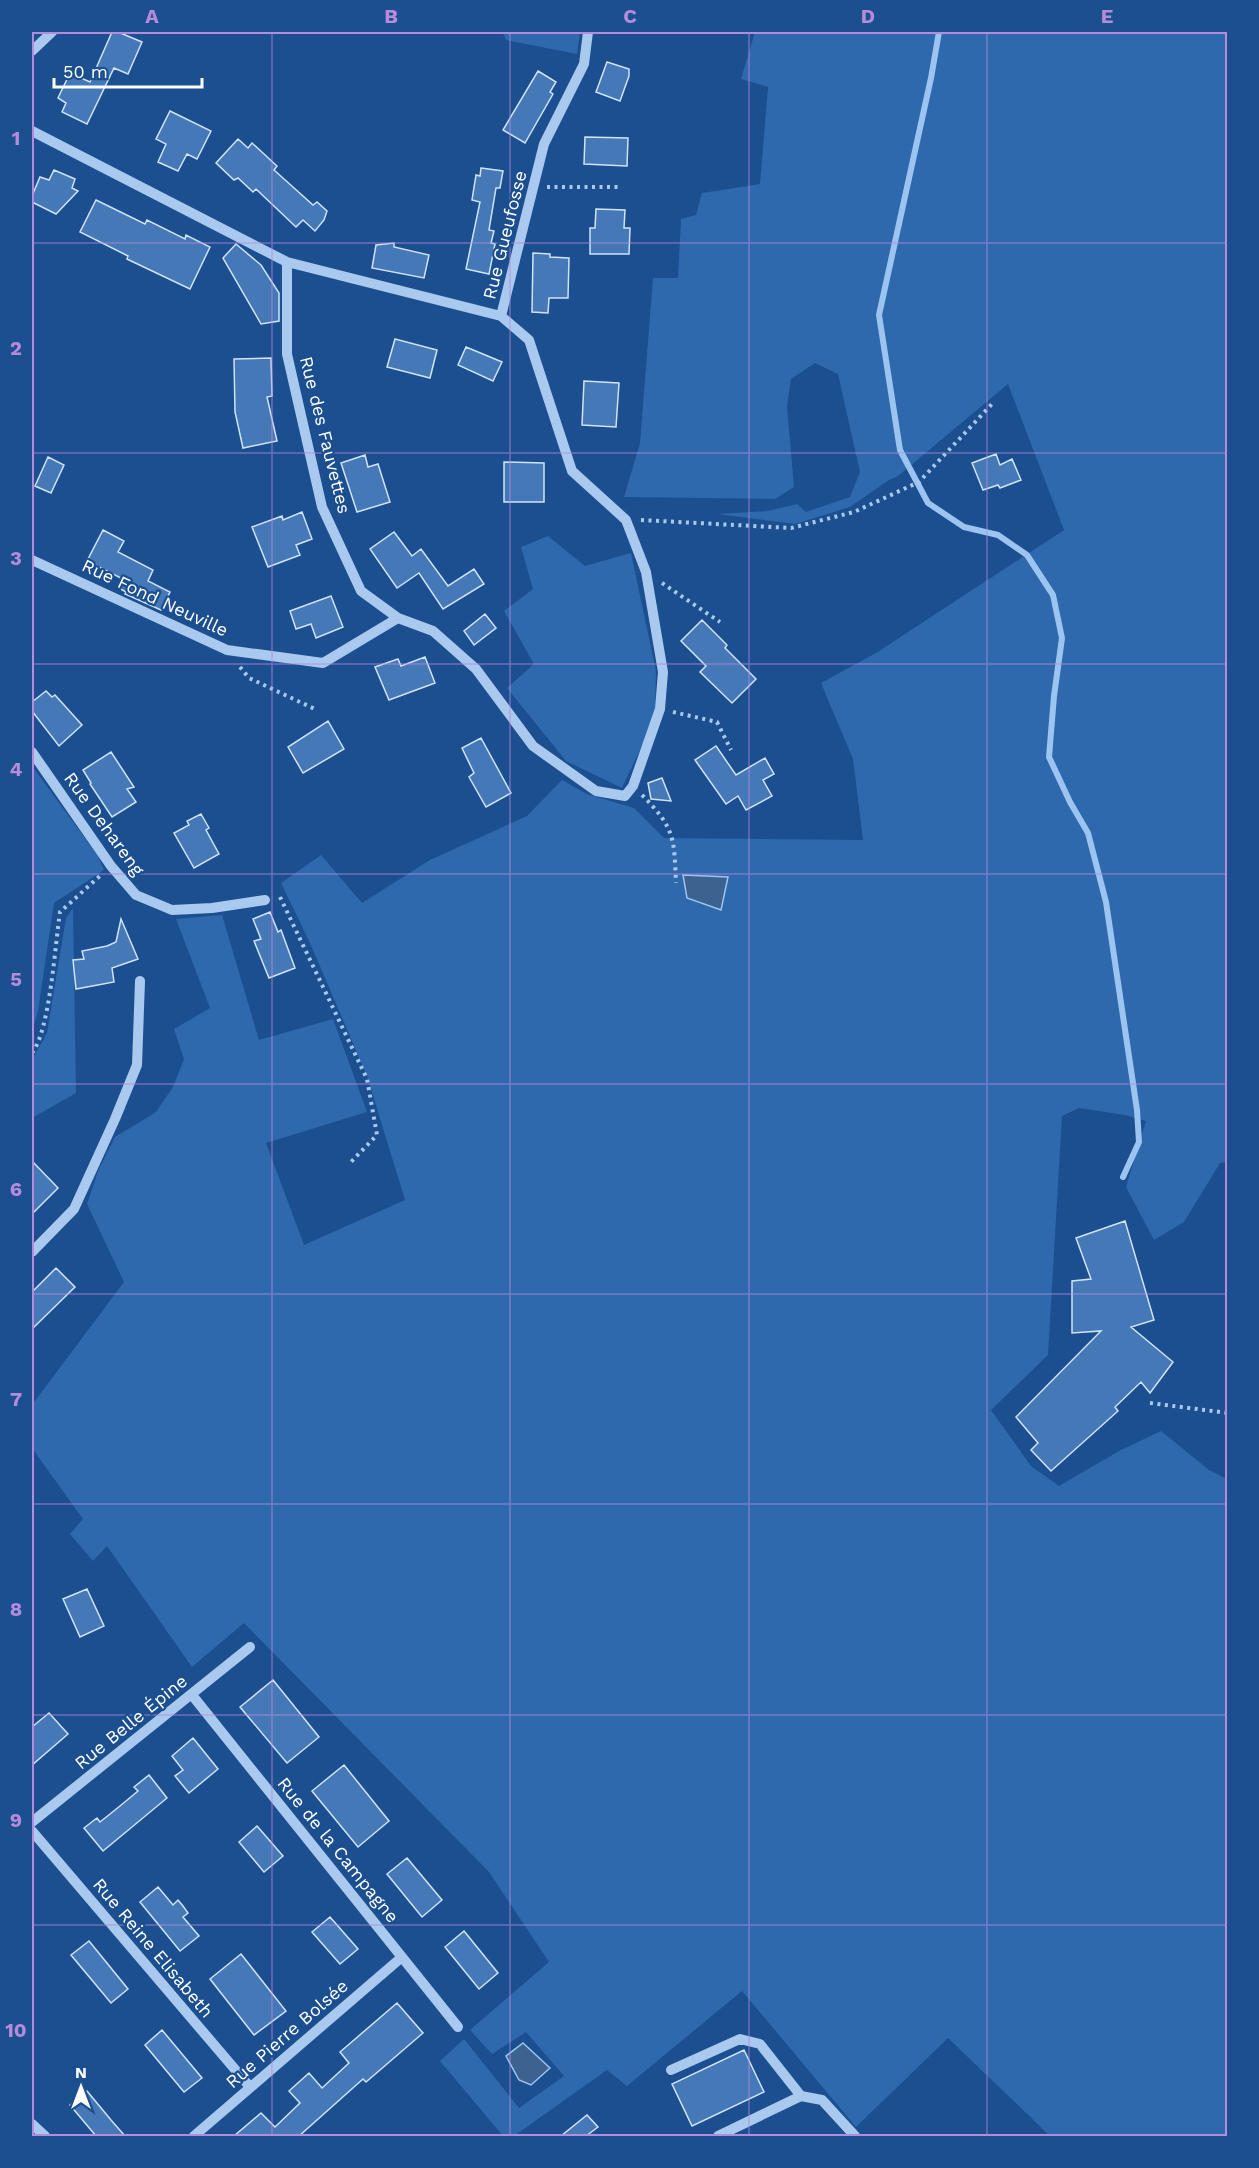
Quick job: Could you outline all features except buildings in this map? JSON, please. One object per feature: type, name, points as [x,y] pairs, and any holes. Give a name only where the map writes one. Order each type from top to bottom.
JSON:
[{"type":"street","points":[[32,51],[52,32]]},
{"type":"street","name":"Rue Gueufosse","points":[[588,32],[584,64],[544,144],[501,316],[529,340],[572,471],[626,520],[646,572],[663,672],[660,709],[633,786],[625,796]]},
{"type":"street","points":[[32,131],[286,262],[501,316]]},
{"type":"street","name":"Rue des Fauvettes","points":[[286,262],[287,354],[322,507],[361,591],[398,618],[433,631],[476,669],[533,746],[596,791],[625,796]]},
{"type":"street","name":"Rue Fond Neuville","points":[[32,560],[227,650],[323,663],[398,618]]},
{"type":"street","name":"Rue Dehareng","points":[[32,752],[111,866],[136,895],[172,910],[212,908],[265,900]]},
{"type":"street","points":[[32,1252],[74,1209],[116,1119],[137,1065],[140,981]]},
{"type":"street","name":"Rue Belle Épine","points":[[32,1822],[250,1647]]},
{"type":"street","name":"Rue de la Campagne","points":[[192,1695],[458,2027]]},
{"type":"street","name":"Rue Reine Elisabeth","points":[[32,1831],[250,2087]]},
{"type":"street","name":"Rue Pierre Bolsée","points":[[194,2136],[402,1956]]},
{"type":"street","points":[[671,2070],[740,2039],[760,2044],[801,2096]]},
{"type":"street","points":[[718,2136],[801,2096],[822,2100],[855,2136]]},
{"type":"street","points":[[32,2124],[45,2136]]},
{"type":"path","points":[[534,187],[619,188]]},
{"type":"path","points":[[626,520],[791,528],[854,512],[919,482],[992,404]]},
{"type":"path","points":[[646,572],[720,622]]},
{"type":"path","points":[[227,650],[249,678],[317,710]]},
{"type":"path","points":[[660,709],[717,722],[731,750]]},
{"type":"path","points":[[633,786],[658,812],[672,832],[676,883]]},
{"type":"path","points":[[32,1053],[44,1027],[60,912],[111,866]]},
{"type":"path","points":[[265,900],[279,894],[367,1079],[377,1135],[349,1164]]},
{"type":"path","points":[[1150,1403],[1227,1413]]},
{"type":"shaded area","points":[[503,32],[580,32],[577,54],[506,40]]},
{"type":"shaded area","points":[[755,32],[1227,32],[1227,1162],[1220,1163],[1184,1222],[1154,1240],[1126,1187],[1146,1121],[1125,1115],[1079,1108],[1062,1116],[1048,1355],[991,1410],[1031,1466],[1059,1486],[1119,1451],[1161,1431],[1209,1470],[1227,1479],[1227,2136],[1050,2136],[948,2038],[856,2127],[742,1991],[627,2086],[607,2070],[514,2136],[503,2136],[440,2061],[464,2039],[519,2108],[564,2076],[526,2032],[492,2054],[470,2030],[549,1962],[489,1872],[244,1623],[192,1667],[107,1546],[93,1561],[70,1534],[83,1519],[32,1448],[32,1405],[124,1282],[87,1204],[98,1171],[115,1137],[156,1112],[173,1087],[184,1059],[174,1029],[210,1008],[176,919],[222,915],[259,1040],[333,1019],[367,1112],[266,1143],[304,1245],[405,1200],[367,1076],[310,943],[281,883],[321,855],[362,903],[430,860],[527,816],[562,780],[587,794],[634,808],[664,838],[863,840],[853,759],[821,683],[876,653],[1064,530],[1008,384],[898,476],[850,507],[795,524],[717,514],[768,511],[797,504],[806,512],[850,497],[860,472],[838,374],[815,363],[791,379],[787,406],[794,487],[775,499],[624,497],[640,443],[653,278],[678,278],[681,219],[696,215],[702,193],[760,184],[768,87],[741,79]]},
{"type":"shaded area","points":[[548,536],[585,566],[631,553],[656,671],[655,718],[622,788],[566,761],[507,688],[534,664],[504,611],[533,589],[521,547]]},
{"type":"shaded area","points":[[32,766],[98,856],[104,870],[54,903],[38,1011],[32,1032]]},
{"type":"shaded area","points":[[683,875],[728,877],[721,910],[687,898]]},
{"type":"shaded area","points":[[73,908],[76,1093],[32,1118],[32,1060],[47,1033],[66,918]]},
{"type":"shaded area","points":[[523,2043],[550,2068],[531,2085],[519,2080],[506,2056]]},
{"type":"waterway","points":[[939,32],[879,315],[900,450],[928,503],[964,527],[998,535],[1027,555],[1053,595],[1062,638],[1049,757],[1070,802],[1088,833],[1106,902],[1137,1110],[1139,1142],[1123,1177]]}]
